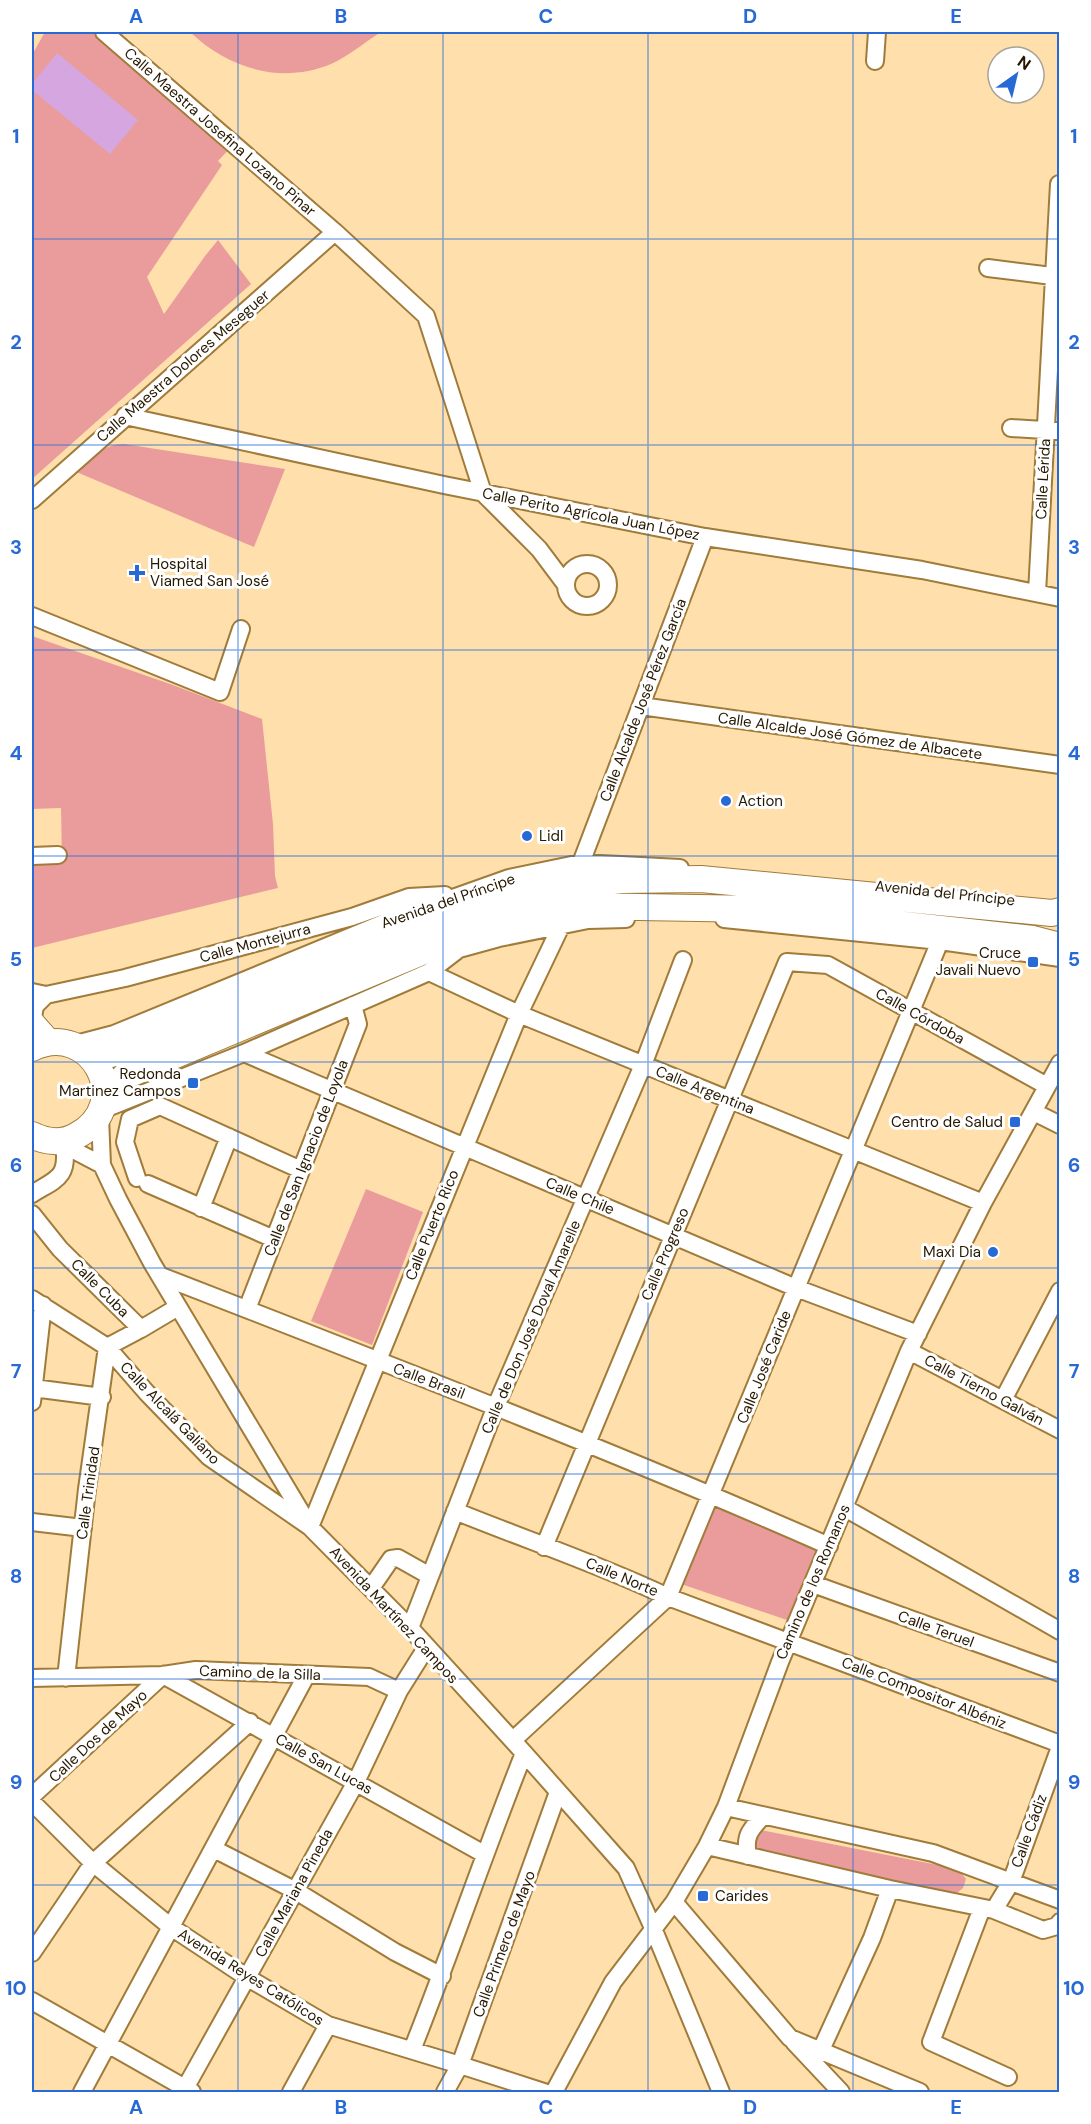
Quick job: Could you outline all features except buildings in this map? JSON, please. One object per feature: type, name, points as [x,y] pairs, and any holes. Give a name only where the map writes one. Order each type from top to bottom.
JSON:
[{"type":"main road","name":"Avenida del Príncipe","points":[[93,1059],[118,1052],[424,923],[536,888],[621,880],[701,879],[1040,912],[1059,911]]},
{"type":"main road","points":[[46,1142],[69,1140],[87,1131],[125,1076],[493,922],[578,906],[758,909],[1033,939],[1059,946]]},
{"type":"main road","points":[[43,1036],[86,1052],[93,1059],[102,1074],[105,1089],[102,1109]]},
{"type":"street","name":"Calle Maestra Josefina Lozano Pinar","points":[[104,32],[335,232],[426,316],[483,493]]},
{"type":"street","points":[[875,61],[877,32]]},
{"type":"street","name":"Calle Lérida","points":[[1037,593],[1053,431],[1059,184]]},
{"type":"street","name":"Calle Maestra Dolores Meseguer","points":[[32,500],[335,232]]},
{"type":"street","points":[[988,268],[1057,277]]},
{"type":"street","name":"Calle Perito Agrícola Juan López","points":[[125,416],[483,493],[705,537],[922,570],[1059,598]]},
{"type":"street","points":[[1011,428],[1053,431]]},
{"type":"street","points":[[483,493],[539,549],[566,585]]},
{"type":"street","name":"Calle Alcalde José Pérez García","points":[[581,863],[705,537]]},
{"type":"street","points":[[32,616],[220,692],[241,629]]},
{"type":"street","name":"Calle Alcalde José Gómez de Albacete","points":[[641,706],[1059,765]]},
{"type":"street","points":[[32,856],[58,855]]},
{"type":"street","name":"Avenida del Príncipe","points":[[43,1036],[114,1034],[391,920],[509,878],[581,863],[715,870],[1059,904]]},
{"type":"street","name":"Calle Montejurra","points":[[39,993],[137,975],[352,917],[409,897],[464,894]]},
{"type":"street","points":[[102,1109],[244,1053],[429,972],[459,949],[499,938],[588,920],[706,917],[940,941],[1059,958]]},
{"type":"street","name":"Calle Puerto Rico","points":[[310,1527],[519,1014],[561,926]]},
{"type":"street","name":"Calle José Caride","points":[[519,1747],[668,1597],[940,941]]},
{"type":"street","name":"Calle de Don José Doval Amarelle","points":[[410,1628],[496,1406],[643,1065],[683,960]]},
{"type":"street","name":"Calle Córdoba","points":[[787,962],[828,964],[1047,1086]]},
{"type":"street","name":"Calle Progreso","points":[[544,1547],[787,962]]},
{"type":"street","name":"Calle Argentina","points":[[429,972],[519,1014],[983,1203]]},
{"type":"street","points":[[39,993],[35,1006],[43,1036]]},
{"type":"street","name":"Calle de San Ignacio de Loyola","points":[[247,1309],[358,1024],[353,1005]]},
{"type":"street","name":"Calle Chile","points":[[244,1053],[796,1288],[918,1334]]},
{"type":"street","name":"Camino de los Romanos","points":[[554,2092],[613,1982],[674,1902],[707,1846],[726,1807],[788,1642],[909,1351],[983,1203],[1059,1063]]},
{"type":"street","points":[[274,1239],[143,1181],[125,1142],[130,1119],[160,1106],[301,1170]]},
{"type":"street","name":"Avenida Martínez Campos","points":[[102,1109],[102,1165],[118,1199],[152,1263],[310,1527],[410,1628],[626,1868],[721,2092]]},
{"type":"street","points":[[1034,1112],[1059,1125]]},
{"type":"street","points":[[201,1208],[229,1137]]},
{"type":"street","points":[[46,1142],[102,1165]]},
{"type":"street","points":[[32,1194],[59,1177],[67,1163],[46,1142]]},
{"type":"street","name":"Calle Cuba","points":[[32,1214],[60,1249],[141,1329],[178,1307]]},
{"type":"street","name":"Calle Brasil","points":[[161,1276],[496,1406],[712,1494],[829,1546]]},
{"type":"street","points":[[1003,1400],[1052,1322],[1059,1291]]},
{"type":"street","points":[[37,1302],[32,1395],[102,1396]]},
{"type":"street","name":"Calle Alcalá Galiano","points":[[37,1302],[107,1347],[147,1394],[209,1457],[310,1527]]},
{"type":"street","points":[[107,1347],[141,1329]]},
{"type":"street","name":"Calle Trinidad","points":[[66,1678],[107,1347]]},
{"type":"street","name":"Calle Tierno Galván","points":[[909,1351],[1059,1430]]},
{"type":"street","points":[[845,1508],[1059,1631]]},
{"type":"street","name":"Calle Norte","points":[[455,1511],[544,1547],[621,1574],[668,1597],[788,1642]]},
{"type":"street","points":[[32,1522],[83,1528]]},
{"type":"street","points":[[371,1588],[391,1559],[398,1558],[430,1576]]},
{"type":"street","name":"Calle Teruel","points":[[813,1584],[1059,1673]]},
{"type":"street","name":"Calle Compositor Albéniz","points":[[788,1642],[1059,1746]]},
{"type":"street","points":[[399,1690],[426,1648]]},
{"type":"street","name":"Camino de la Silla","points":[[32,1678],[163,1675],[196,1670],[369,1677],[399,1690]]},
{"type":"street","name":"Calle San Lucas","points":[[163,1675],[484,1854]]},
{"type":"street","name":"Calle Dos de Mayo","points":[[32,1796],[163,1675]]},
{"type":"street","points":[[82,2092],[306,1676]]},
{"type":"street","name":"Calle Mariana Pineda","points":[[187,2091],[356,1782],[399,1690]]},
{"type":"street","points":[[32,1953],[93,1863],[250,1722]]},
{"type":"street","name":"Calle Cádiz","points":[[1008,2077],[931,2042],[988,1909],[1011,1882],[1059,1746]]},
{"type":"street","points":[[412,2050],[442,1976],[519,1747]]},
{"type":"street","name":"Calle Primero de Mayo","points":[[445,2092],[460,2065],[558,1792]]},
{"type":"street","name":"Avenida Reyes Católicos","points":[[32,1802],[93,1863],[171,1927],[248,1978],[328,2025],[544,2092]]},
{"type":"street","points":[[726,1807],[933,1853],[1059,1900]]},
{"type":"street","points":[[748,1856],[745,1842],[750,1830],[763,1816]]},
{"type":"street","points":[[707,1846],[988,1909],[1043,1930],[1057,1926],[1059,1922]]},
{"type":"street","points":[[214,1849],[296,1891],[395,1952],[442,1976]]},
{"type":"street","points":[[821,2050],[872,1938],[890,1888]]},
{"type":"street","points":[[674,1902],[790,2038],[841,2092]]},
{"type":"street","points":[[32,2001],[187,2091]]},
{"type":"street","points":[[291,2092],[328,2025]]},
{"type":"street","points":[[790,2038],[920,2092]]},
{"type":"shaded area","points":[[45,32],[96,32],[232,146],[218,161],[222,165],[147,277],[164,314],[218,240],[251,284],[32,479],[32,55]]},
{"type":"shaded area","points":[[190,32],[381,32],[331,64],[293,73],[274,73],[238,63],[221,55]]},
{"type":"shaded area","points":[[57,53],[138,120],[110,154],[32,90],[32,84]]},
{"type":"shaded area","points":[[124,444],[285,469],[254,547],[74,471],[103,449]]},
{"type":"shaded area","points":[[32,636],[262,719],[273,824],[275,876],[278,888],[32,948],[32,861],[62,861],[61,808],[32,809]]},
{"type":"shaded area","points":[[366,1189],[423,1212],[372,1345],[311,1321]]},
{"type":"shaded area","points":[[714,1506],[817,1547],[787,1620],[681,1584]]},
{"type":"shaded area","points":[[761,1830],[958,1869],[966,1879],[963,1888],[957,1893],[760,1855],[751,1848],[754,1835]]},
{"type":"place","name":"Hospital Viamed San José","points":[[137,573]]},
{"type":"place","name":"Action","points":[[726,801]]},
{"type":"place","name":"Lidl","points":[[527,836]]},
{"type":"place","name":"Cruce Javali Nuevo","points":[[1033,962]]},
{"type":"place","name":"Redonda Martinez Campos","points":[[193,1083]]},
{"type":"place","name":"Centro de Salud","points":[[1015,1122]]},
{"type":"place","name":"Maxi Dia","points":[[993,1252]]},
{"type":"place","name":"Carides","points":[[703,1896]]}]
